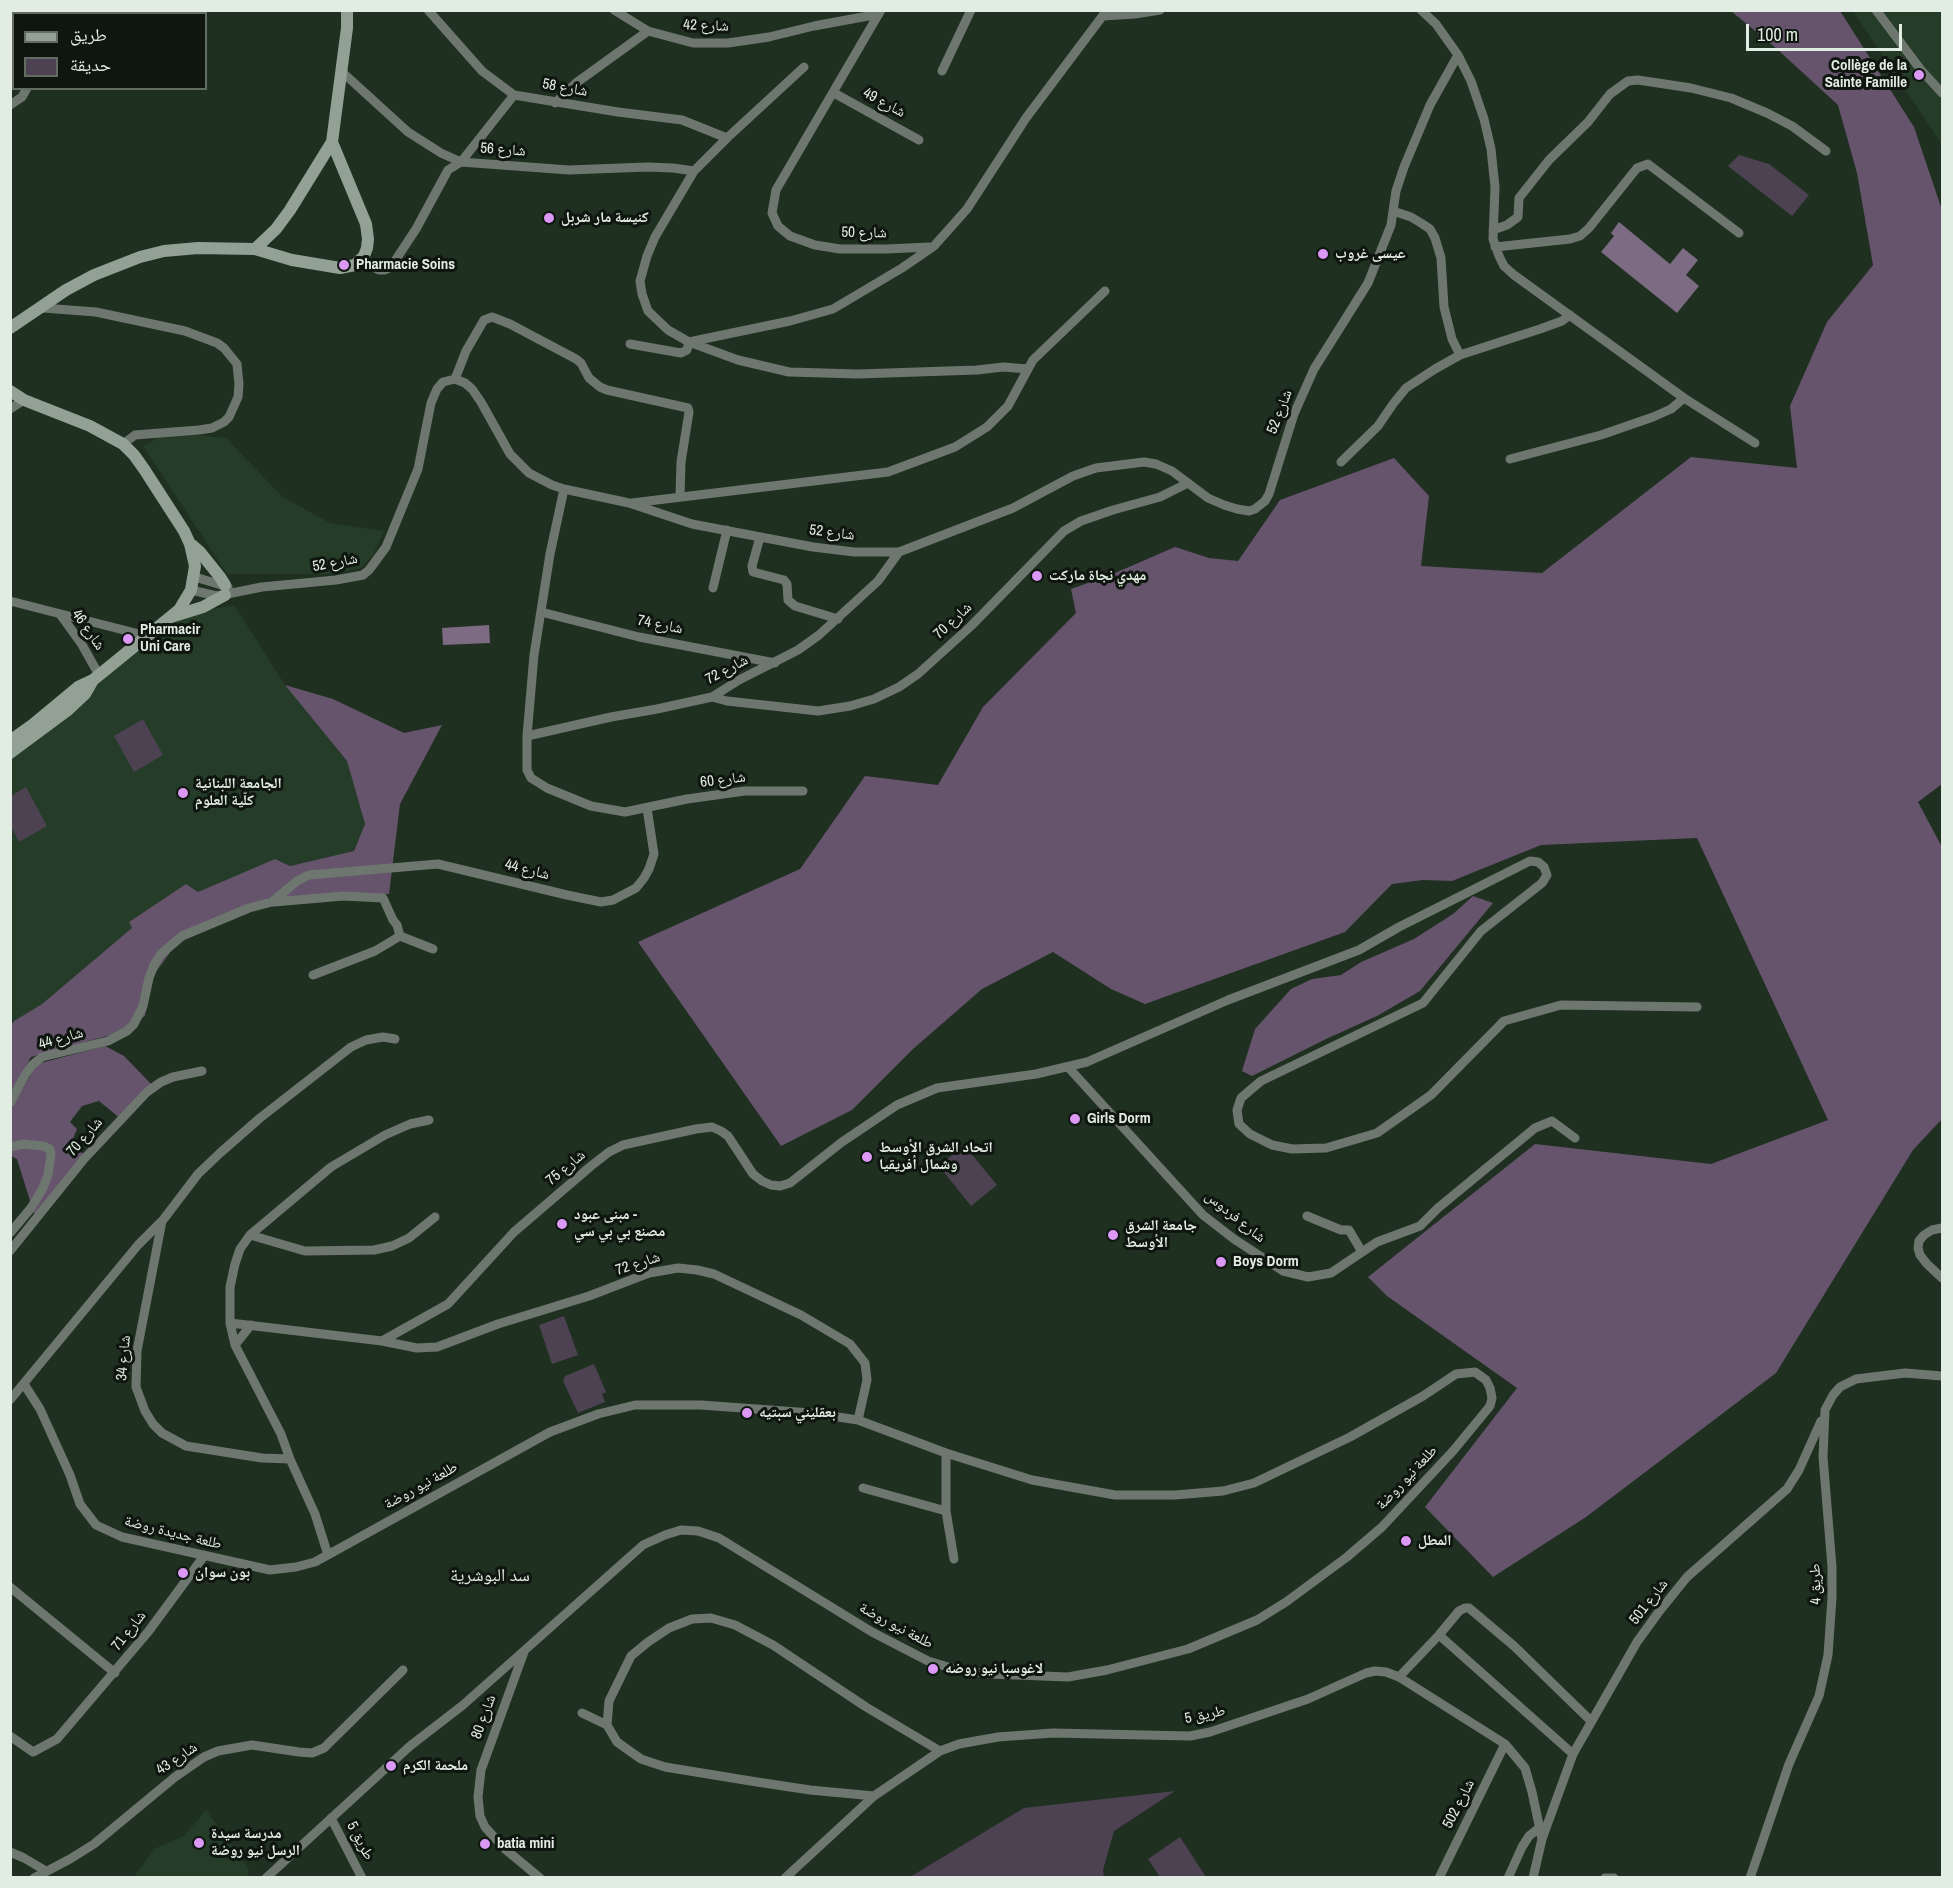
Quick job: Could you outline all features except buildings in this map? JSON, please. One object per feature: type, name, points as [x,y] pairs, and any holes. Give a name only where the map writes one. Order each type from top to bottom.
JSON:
[{"type":"street","points":[[255,249],[276,229],[290,210],[332,142],[347,10]]},
{"type":"street","name":"شارع 58","points":[[428,10],[482,71],[514,95],[555,103],[682,120],[727,138]]},
{"type":"street","name":"شارع 42","points":[[614,10],[648,31],[693,43],[729,43],[769,37],[880,12]]},
{"type":"street","points":[[942,71],[971,10]]},
{"type":"street","points":[[689,342],[790,321],[833,309],[934,246],[967,209],[1026,118],[1105,13],[1160,10]]},
{"type":"street","points":[[1421,10],[1436,24],[1458,55],[1471,81],[1484,119],[1491,149],[1495,187],[1493,230],[1495,247],[1504,266],[1684,398],[1755,442]]},
{"type":"street","points":[[1876,10],[1921,70],[1942,93]]},
{"type":"street","name":"شارع 50","points":[[880,12],[776,190],[772,213],[778,226],[790,236],[815,245],[840,249],[899,249],[934,246]]},
{"type":"street","points":[[555,103],[576,83],[648,31]]},
{"type":"street","name":"شارع 52","points":[[228,591],[336,580],[363,575],[369,570],[386,548],[418,469],[431,403],[437,389],[443,382],[455,379],[465,383],[477,395],[510,454],[529,473],[564,489],[629,503],[692,524],[813,547],[854,552],[899,552],[1013,508],[1073,476],[1096,468],[1144,462],[1172,471],[1208,498],[1237,509],[1249,511],[1255,509],[1265,501],[1269,494],[1294,414],[1314,369],[1368,283],[1391,225],[1396,191],[1408,158],[1430,105],[1458,55]]},
{"type":"street","points":[[804,67],[694,171],[646,256],[640,282],[648,311],[668,330],[689,342],[738,360],[789,372],[877,374],[1003,367],[1028,369]]},
{"type":"street","name":"شارع 56","points":[[341,71],[408,132],[441,153],[461,162],[569,170],[647,167],[694,171]]},
{"type":"street","points":[[1493,230],[1507,225],[1518,217],[1519,198],[1549,160],[1588,122],[1610,94],[1628,81],[1638,80],[1690,88],[1731,98],[1792,126],[1827,151]]},
{"type":"street","points":[[10,105],[22,97],[26,90]]},
{"type":"street","name":"شارع 49","points":[[834,93],[919,140]]},
{"type":"street","points":[[360,261],[379,270],[391,267],[416,229],[448,170],[461,162],[514,95]]},
{"type":"street","points":[[10,328],[43,308],[66,290],[94,275],[140,257],[164,251],[198,248],[255,249],[292,260],[340,268],[351,267],[360,261],[367,248],[366,224],[332,142]]},
{"type":"street","points":[[1495,247],[1580,236],[1637,168],[1648,164],[1739,233]]},
{"type":"street","points":[[1393,211],[1421,223],[1430,229],[1435,238],[1442,265],[1444,307],[1452,339],[1460,355]]},
{"type":"street","points":[[629,503],[888,472],[955,447],[973,437],[999,417],[1008,406],[1033,360],[1105,291]]},
{"type":"street","points":[[43,308],[96,312],[185,331],[217,343],[237,363],[238,397],[229,417],[224,422],[212,428],[199,430],[135,435],[123,444]]},
{"type":"street","points":[[1341,462],[1378,426],[1406,388],[1460,355],[1562,321],[1570,315]]},
{"type":"street","points":[[455,379],[466,351],[484,320],[489,317],[497,318],[576,359],[589,378],[600,387],[688,408],[681,462],[680,496]]},
{"type":"street","points":[[630,344],[682,353],[687,350],[689,342]]},
{"type":"street","points":[[10,391],[24,400],[90,426],[123,444],[134,455],[190,544],[194,555],[195,577],[191,590],[179,610],[96,677],[78,687],[10,741]]},
{"type":"street","points":[[1510,459],[1601,435],[1653,417],[1671,409],[1684,398]]},
{"type":"street","points":[[10,409],[24,400]]},
{"type":"street","name":"شارع 70","points":[[712,697],[727,701],[818,711],[850,706],[874,699],[899,687],[918,674],[970,626],[1064,531],[1081,521],[1160,497],[1188,483]]},
{"type":"street","points":[[564,489],[550,554],[534,656],[527,736],[527,770],[531,778],[540,784],[582,802],[608,810],[625,812],[647,808]]},
{"type":"street","points":[[713,588],[727,530]]},
{"type":"street","points":[[760,537],[752,567],[753,572],[784,580],[787,584],[789,600],[795,606],[838,619]]},
{"type":"street","points":[[190,544],[200,552],[228,591]]},
{"type":"street","name":"شارع 72","points":[[527,736],[712,697],[739,680],[798,650],[838,619],[878,581],[899,552]]},
{"type":"street","points":[[195,577],[228,591]]},
{"type":"street","points":[[191,590],[210,596],[228,591]]},
{"type":"street","points":[[170,617],[203,607],[228,591]]},
{"type":"street","name":"شارع 46","points":[[11,601],[60,614],[81,644],[96,677]]},
{"type":"street","name":"شارع 74","points":[[541,612],[639,637],[775,663]]},
{"type":"street","points":[[60,614],[147,636]]},
{"type":"street","points":[[10,753],[68,710],[85,694],[96,677]]},
{"type":"street","name":"شارع 60","points":[[647,808],[746,790],[803,791]]},
{"type":"street","name":"شارع 44","points":[[10,1103],[25,1075],[42,1057],[108,1041],[127,1031],[134,1024],[143,1006],[148,978],[154,965],[161,954],[182,936],[249,908],[272,902],[297,881],[309,875],[438,864],[601,902],[613,900],[636,888],[649,869],[654,854],[647,808]]},
{"type":"street","points":[[1068,1067],[1087,1062],[1228,1000],[1359,950],[1399,927],[1530,861],[1538,862],[1544,867],[1546,875],[1542,883],[1481,931],[1423,1003],[1261,1081],[1241,1098],[1237,1110],[1239,1124],[1250,1134],[1272,1145],[1292,1149],[1326,1148],[1377,1133],[1431,1095],[1504,1021],[1561,1005],[1697,1007]]},
{"type":"street","points":[[272,902],[343,896],[383,898],[397,925],[399,936]]},
{"type":"street","points":[[399,936],[433,949]]},
{"type":"street","points":[[313,975],[375,951],[399,936]]},
{"type":"street","name":"شارع 34","points":[[10,1400],[138,1245],[163,1220],[206,1167],[260,1118],[351,1047],[366,1040],[383,1037],[395,1039]]},
{"type":"street","points":[[1084,1085],[1087,1062]]},
{"type":"street","name":"شارع فردوس","points":[[1068,1067],[1203,1215],[1234,1239],[1283,1271],[1308,1277],[1331,1273],[1377,1242],[1420,1226],[1438,1208],[1535,1128],[1552,1121],[1575,1138]]},
{"type":"street","name":"شارع 75","points":[[382,1341],[448,1304],[514,1232],[591,1166],[623,1145],[712,1127],[728,1136],[753,1174],[771,1185],[780,1186],[790,1183],[842,1142],[897,1105],[937,1088],[1036,1074],[1068,1067]]},
{"type":"street","name":"شارع 70","points":[[10,1251],[84,1159],[147,1092],[173,1077],[202,1071]]},
{"type":"street","points":[[328,1555],[315,1514],[281,1434],[236,1345],[230,1323],[230,1287],[235,1264],[240,1249],[250,1235],[331,1167],[385,1135],[410,1124],[429,1120]]},
{"type":"street","points":[[10,1147],[24,1144],[43,1146],[50,1149],[51,1154],[48,1175],[43,1188],[31,1208],[10,1233]]},
{"type":"street","points":[[1307,1216],[1341,1230],[1349,1230],[1362,1252]]},
{"type":"street","points":[[250,1235],[305,1251],[374,1250],[392,1246],[409,1238],[435,1217]]},
{"type":"street","name":"شارع 34","points":[[163,1220],[137,1351],[136,1387],[145,1411],[162,1433],[186,1446],[243,1455],[290,1459]]},
{"type":"street","points":[[1942,1228],[1924,1235],[1919,1241],[1918,1248],[1927,1264],[1942,1278]]},
{"type":"street","name":"شارع 72","points":[[382,1341],[417,1348],[437,1347],[649,1273],[678,1268],[697,1270],[714,1274],[801,1315],[850,1344],[865,1363],[867,1380],[858,1420]]},
{"type":"street","points":[[230,1323],[382,1341]]},
{"type":"street","points":[[236,1345],[251,1325]]},
{"type":"street","name":"طلعة نيو روضة","points":[[266,1878],[410,1746],[463,1706],[643,1545],[665,1535],[681,1530],[698,1531],[719,1538],[872,1632],[928,1661],[958,1670],[1000,1675],[1068,1677],[1107,1670],[1188,1649],[1257,1620],[1286,1602],[1347,1557],[1382,1527],[1453,1451],[1490,1406],[1492,1398],[1490,1388],[1475,1372],[1456,1374],[1350,1437],[1254,1483],[1223,1491],[1175,1495],[1115,1495],[1032,1479],[946,1453],[858,1420],[810,1413],[701,1405],[635,1405],[598,1414],[541,1437],[328,1555]]},
{"type":"street","points":[[1823,1416],[1833,1395],[1848,1382],[1856,1379],[1905,1373],[1942,1376]]},
{"type":"street","name":"طلعة جديدة روضة","points":[[24,1384],[40,1409],[70,1475],[80,1504],[96,1525],[122,1537],[270,1570],[296,1567],[315,1562],[328,1555]]},
{"type":"street","name":"شارع 501","points":[[1542,1839],[1573,1754],[1638,1642],[1658,1613],[1704,1561],[1787,1489],[1799,1470],[1823,1416]]},
{"type":"street","name":"طريق 4","points":[[1750,1878],[1785,1774],[1819,1696],[1828,1654],[1832,1567],[1823,1457],[1823,1416]]},
{"type":"street","points":[[946,1453],[946,1511],[954,1558]]},
{"type":"street","points":[[863,1488],[946,1511]]},
{"type":"street","name":"شارع 71","points":[[10,1587],[115,1673],[204,1556]]},
{"type":"street","points":[[1399,1677],[1459,1611],[1465,1608],[1473,1610],[1541,1670],[1591,1721]]},
{"type":"street","points":[[607,1725],[609,1701],[631,1656],[669,1628],[692,1619],[711,1618],[735,1625],[773,1645],[866,1707],[940,1751]]},
{"type":"street","points":[[1439,1635],[1573,1754]]},
{"type":"street","name":"شارع 80","points":[[525,1650],[481,1770],[478,1797],[480,1816],[485,1827],[505,1849],[540,1878]]},
{"type":"street","name":"شارع 43","points":[[34,1878],[94,1844],[175,1777],[192,1764],[211,1754],[252,1745],[312,1753],[324,1748],[403,1670]]},
{"type":"street","name":"طريق 5","points":[[785,1878],[874,1796],[940,1751],[975,1740],[1029,1734],[1190,1736],[1210,1732],[1308,1699],[1375,1671],[1399,1677],[1505,1744],[1525,1768],[1542,1839],[1533,1878]]},
{"type":"street","points":[[10,1736],[33,1752],[57,1739],[115,1673]]},
{"type":"street","points":[[582,1713],[607,1725],[617,1742],[641,1759],[665,1767],[810,1790],[874,1796]]},
{"type":"street","name":"شارع 502","points":[[1439,1878],[1505,1744]]},
{"type":"street","name":"طريق 5","points":[[331,1818],[362,1878]]},
{"type":"street","points":[[1508,1878],[1522,1847],[1529,1836],[1539,1828]]},
{"type":"street","points":[[10,1852],[46,1871]]},
{"type":"street","points":[[1605,1878],[1614,1878]]},
{"type":"shaded area","points":[[1731,11],[1840,11],[1914,127],[1942,210],[1942,784],[1918,802],[1942,847],[1942,1119],[1913,1150],[1776,1373],[1586,1517],[1493,1577],[1425,1507],[1517,1388],[1387,1296],[1368,1277],[1535,1144],[1711,1164],[1828,1120],[1697,838],[1541,845],[1452,881],[1423,880],[1392,884],[1345,932],[1145,1004],[1111,989],[1053,952],[982,989],[913,1049],[852,1110],[781,1146],[638,942],[800,869],[865,776],[938,785],[983,707],[1076,613],[1071,589],[1108,576],[1175,547],[1209,558],[1238,561],[1280,500],[1394,458],[1429,496],[1421,566],[1542,573],[1691,457],[1797,468],[1790,406],[1827,322],[1873,265],[1857,173],[1838,105],[1777,49]]},
{"type":"shaded area","name":"Collège de la Sainte Famille","points":[[1853,11],[1942,11],[1942,147],[1939,140]]},
{"type":"shaded area","points":[[1619,222],[1670,264],[1683,248],[1698,260],[1686,275],[1699,286],[1677,313],[1601,252],[1614,236],[1611,233]]},
{"type":"shaded area","points":[[167,433],[226,438],[283,497],[330,523],[384,531],[373,555],[361,568],[333,574],[227,574],[143,446]]},
{"type":"shaded area","name":"الجامعة اللبنانية كلّية العلوم","points":[[234,605],[285,685],[347,761],[365,824],[354,851],[290,866],[275,859],[129,922],[133,928],[42,1004],[11,1025],[11,748],[170,617]]},
{"type":"shaded area","points":[[489,625],[490,643],[443,645],[442,628]]},
{"type":"shaded area","points":[[285,685],[333,699],[404,733],[442,725],[400,804],[389,894],[270,898],[182,936],[153,976],[145,1016],[118,1033],[31,1057],[11,1092],[11,1025],[42,1004],[132,928],[129,922],[186,884],[198,892],[275,859],[290,866],[354,851],[365,824],[347,761]]},
{"type":"shaded area","points":[[1473,896],[1493,903],[1420,991],[1377,1016],[1252,1076],[1242,1071],[1255,1029],[1291,989],[1312,979],[1341,975],[1361,962],[1414,939],[1453,914]]},
{"type":"shaded area","points":[[105,1046],[124,1056],[153,1086],[121,1119],[99,1101],[82,1106],[70,1122],[77,1129],[72,1141],[84,1155],[36,1220],[17,1159],[11,1156],[11,1109],[37,1064]]},
{"type":"shaded area","name":"مدرسة سيدة الرسل نيو روضة","points":[[206,1810],[249,1870],[247,1877],[134,1877],[154,1849],[184,1836]]},
{"type":"green space","points":[[1739,155],[1769,164],[1809,195],[1792,216],[1728,166]]},
{"type":"green space","points":[[143,719],[163,755],[134,772],[114,736]]},
{"type":"green space","points":[[26,787],[47,826],[19,842],[11,826],[11,796]]},
{"type":"green space","points":[[964,1145],[997,1185],[971,1206],[939,1166]]},
{"type":"green space","points":[[564,1316],[578,1355],[552,1364],[539,1325]]},
{"type":"green space","points":[[594,1364],[606,1392],[602,1394],[605,1402],[578,1413],[563,1381],[565,1376]]},
{"type":"green space","points":[[1175,1791],[1114,1831],[1103,1870],[1104,1877],[910,1877],[1024,1808]]},
{"type":"green space","points":[[1180,1837],[1206,1877],[1160,1877],[1148,1859]]},
{"type":"place","name":"Collège de la Sainte Famille","points":[[1919,75]]},
{"type":"place","name":"كنيسة مار شربل","points":[[549,218]]},
{"type":"place","name":"عيسى غروب","points":[[1323,254]]},
{"type":"place","name":"Pharmacie Soins","points":[[344,265]]},
{"type":"place","name":"مهدي نجاة ماركت","points":[[1037,576]]},
{"type":"place","name":"Pharmacir Uni Care","points":[[128,639]]},
{"type":"place","name":"الجامعة اللبنانية كلّية العلوم","points":[[183,793]]},
{"type":"place","name":"Girls Dorm","points":[[1075,1119]]},
{"type":"place","name":"اتحاد الشرق الأوسط وشمال أفريقيا","points":[[867,1157]]},
{"type":"place","name":"مبنى عبود - مصنع بي بي سي","points":[[562,1224]]},
{"type":"place","name":"جامعة الشرق الأوسط","points":[[1113,1235]]},
{"type":"place","name":"Boys Dorm","points":[[1221,1262]]},
{"type":"place","name":"بعقليني سبتيه","points":[[747,1413]]},
{"type":"place","name":"المطل","points":[[1406,1541]]},
{"type":"place","name":"بون سوان","points":[[183,1573]]},
{"type":"place","name":"لاغوسبا نيو روضه","points":[[933,1669]]},
{"type":"place","name":"ملحمة الكرم","points":[[391,1766]]},
{"type":"place","name":"مدرسة سيدة الرسل نيو روضة","points":[[199,1843]]},
{"type":"place","name":"batia mini","points":[[485,1844]]},
{"type":"district","name":"سد البوشرية","points":[[490,1576]]}]
